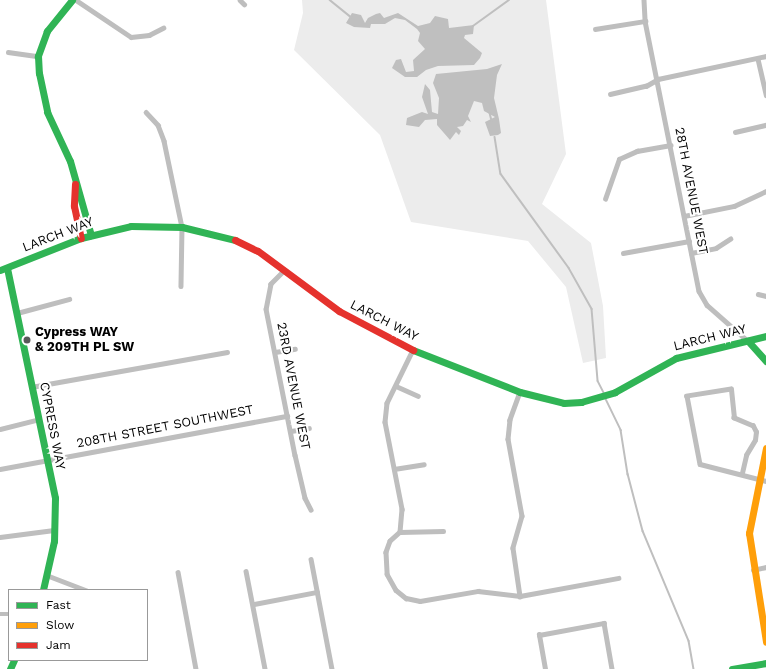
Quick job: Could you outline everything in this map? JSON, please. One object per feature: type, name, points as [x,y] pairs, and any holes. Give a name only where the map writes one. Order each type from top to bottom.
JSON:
[{"type":"street","points":[[72,0],[47,31],[38,56],[47,112],[66,152],[91,235]]},
{"type":"street","points":[[76,0],[131,37],[149,35],[163,28]]},
{"type":"street","points":[[240,0],[244,4]]},
{"type":"street","name":"28TH AVENUE WEST","points":[[644,0],[645,21],[658,79],[699,291],[707,305],[748,341],[766,360]]},
{"type":"street","points":[[595,29],[645,21]]},
{"type":"street","points":[[8,52],[38,56]]},
{"type":"street","points":[[610,94],[646,86],[658,79],[766,56]]},
{"type":"street","points":[[758,58],[766,95]]},
{"type":"street","points":[[146,112],[158,125],[164,141],[182,228],[181,286]]},
{"type":"street","points":[[735,132],[766,125]]},
{"type":"street","points":[[605,199],[619,159],[637,151],[670,145]]},
{"type":"street","points":[[75,182],[74,206],[81,238]]},
{"type":"street","points":[[684,216],[734,206],[766,191]]},
{"type":"street","name":"LARCH WAY","points":[[3,269],[91,235],[131,226],[182,228],[244,243],[285,270],[340,311],[413,350],[520,392],[564,403],[599,398],[676,358],[766,336]]},
{"type":"street","points":[[691,253],[716,248],[730,239]]},
{"type":"street","points":[[624,253],[689,241]]},
{"type":"street","name":"CYPRESS WAY","points":[[3,269],[17,313],[45,461],[55,498],[54,530],[49,576],[43,589]]},
{"type":"street","name":"23RD AVENUE WEST","points":[[285,270],[271,284],[266,300],[274,352],[290,431],[305,498],[312,510]]},
{"type":"street","points":[[758,294],[766,296]]},
{"type":"street","points":[[17,313],[70,299]]},
{"type":"street","points":[[274,352],[295,350]]},
{"type":"street","points":[[400,532],[402,509],[385,422],[387,403],[413,350]]},
{"type":"street","points":[[31,387],[227,352]]},
{"type":"street","points":[[396,386],[418,396]]},
{"type":"street","points":[[742,473],[746,455],[755,440],[756,432],[753,426],[734,418],[731,389],[687,396],[700,464],[766,480]]},
{"type":"street","points":[[520,392],[510,420],[508,439],[522,516],[513,548],[520,596]]},
{"type":"street","name":"208TH STREET SOUTHWEST","points":[[0,469],[287,416]]},
{"type":"street","points":[[0,428],[37,420]]},
{"type":"street","points":[[290,431],[309,428]]},
{"type":"street","points":[[766,448],[758,477],[749,533],[753,570],[766,642]]},
{"type":"street","points":[[394,469],[424,464]]},
{"type":"street","points":[[0,537],[54,530]]},
{"type":"street","points":[[443,531],[400,532],[390,541],[385,563],[396,590],[406,598],[420,601],[478,591],[520,596],[618,578]]},
{"type":"street","points":[[311,559],[332,669]]},
{"type":"street","points":[[753,570],[766,567]]},
{"type":"street","points":[[246,571],[254,604],[264,669]]},
{"type":"street","points":[[178,572],[196,669]]},
{"type":"street","points":[[49,576],[83,589]]},
{"type":"street","points":[[254,604],[317,592]]},
{"type":"street","points":[[545,669],[539,635],[604,623],[612,669]]},
{"type":"street","points":[[732,669],[766,663]]},
{"type":"shaded area","points":[[302,0],[546,0],[566,154],[542,204],[591,243],[603,306],[606,358],[583,363],[566,287],[528,241],[411,222],[380,135],[294,50],[303,13]]},
{"type":"shaded area","points":[[352,13],[361,15],[365,23],[368,18],[376,14],[380,13],[384,18],[398,13],[418,26],[430,23],[435,16],[448,19],[449,28],[474,25],[473,34],[465,35],[464,38],[482,53],[474,65],[438,66],[426,70],[417,77],[405,77],[392,68],[396,60],[401,59],[406,72],[414,71],[413,60],[425,49],[418,41],[420,33],[417,29],[405,20],[395,18],[385,24],[371,24],[370,28],[354,27],[346,23]]},
{"type":"shaded area","points":[[502,64],[497,75],[494,98],[501,133],[498,135],[490,136],[485,122],[495,117],[484,111],[482,103],[474,101],[468,116],[471,122],[467,120],[463,126],[457,127],[461,131],[459,135],[456,132],[450,140],[437,125],[437,119],[425,120],[419,127],[406,125],[407,118],[422,112],[428,114],[422,97],[425,84],[430,90],[432,112],[438,114],[439,98],[433,83],[436,74],[487,69]]},
{"type":"waterway","points":[[330,0],[352,18]]},
{"type":"waterway","points":[[473,26],[509,0]]},
{"type":"waterway","points":[[490,113],[492,121]]},
{"type":"waterway","points":[[495,137],[501,174],[569,268],[592,309],[598,381],[604,393]]},
{"type":"waterway","points":[[605,397],[621,430],[628,474],[643,531],[689,641],[694,669]]},
{"type":"traffic: fast","points":[[72,0],[47,31],[38,56],[39,73],[47,112],[70,161],[91,235]]},
{"type":"traffic: fast","points":[[0,270],[81,238],[131,226],[182,227],[235,240]]},
{"type":"traffic: fast","points":[[7,268],[55,498],[54,541],[43,589]]},
{"type":"traffic: fast","points":[[413,350],[520,392],[564,403],[581,402],[615,392],[676,358],[766,336]]},
{"type":"traffic: fast","points":[[748,341],[766,361]]},
{"type":"traffic: fast","points":[[10,669],[14,661]]},
{"type":"traffic: fast","points":[[732,669],[766,663]]},
{"type":"traffic: slow","points":[[766,448],[749,533],[766,642]]},
{"type":"traffic: jam","points":[[75,184],[74,206],[81,238]]},
{"type":"traffic: jam","points":[[235,240],[258,251],[339,311],[413,350]]},
{"type":"place","name":"Cypress WAY & 209TH PL SW","points":[[27,340]]}]
